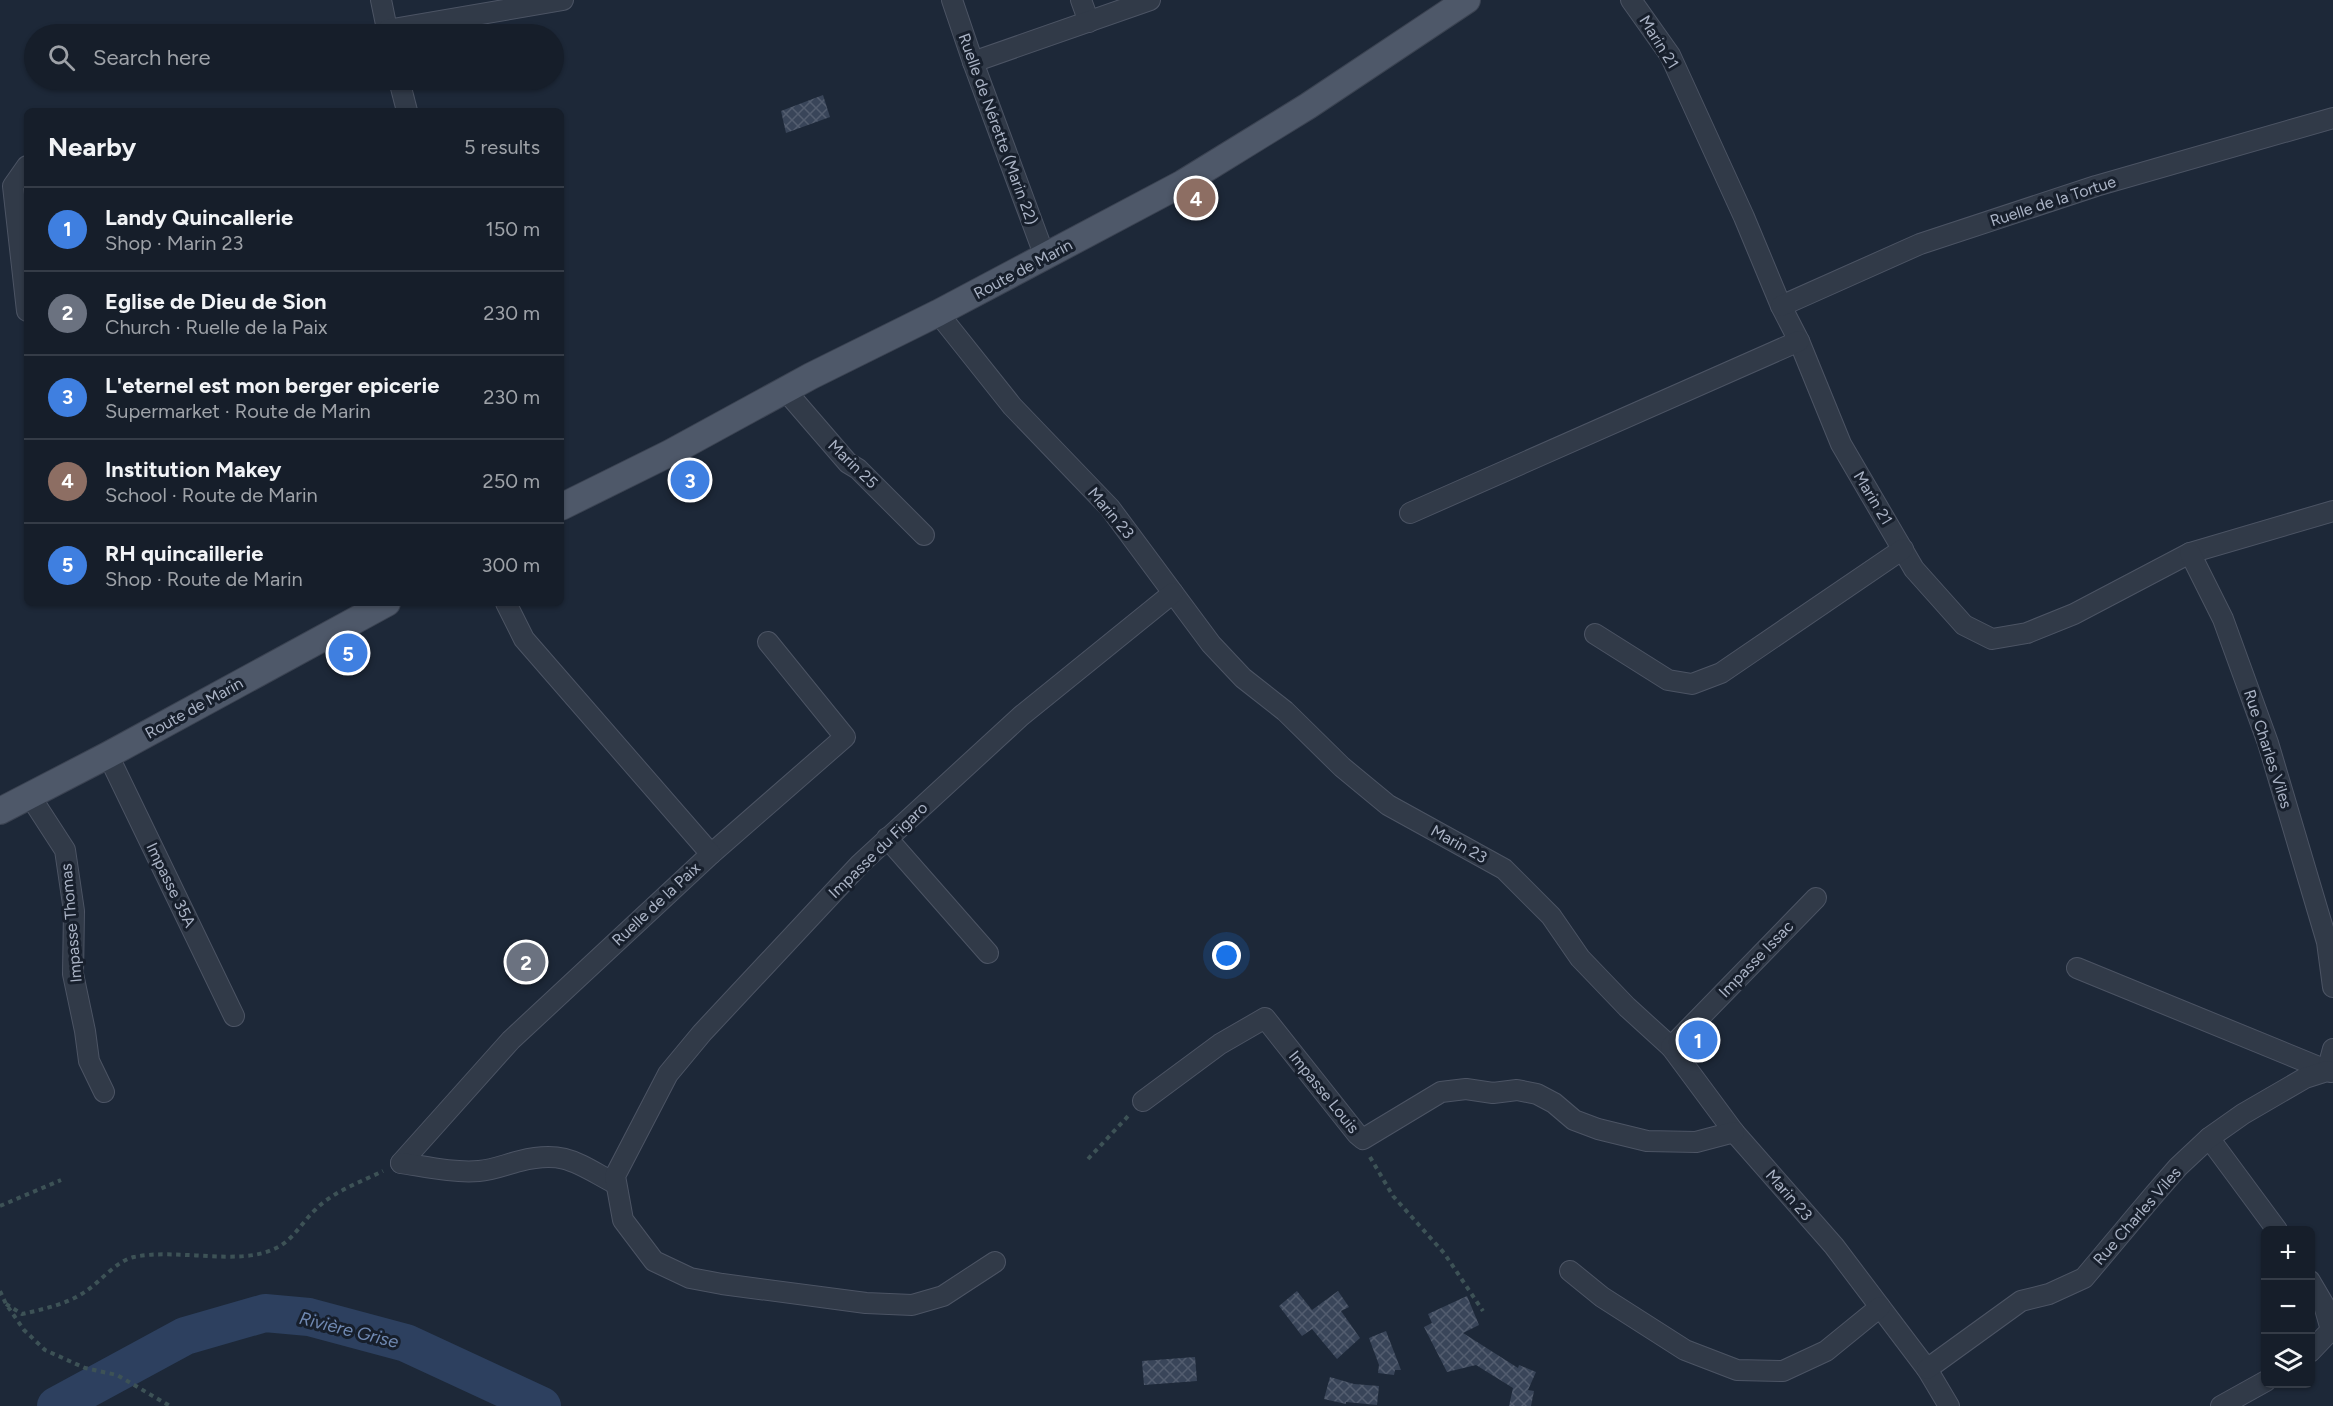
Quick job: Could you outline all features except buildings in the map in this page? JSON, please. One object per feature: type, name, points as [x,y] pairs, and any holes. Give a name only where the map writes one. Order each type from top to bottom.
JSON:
[{"type":"main road","name":"Route de Marin","points":[[564,506],[670,453],[785,390],[938,314],[1183,183],[1318,100],[1467,0]]},
{"type":"main road","name":"Route de Marin","points":[[0,811],[381,606]]},
{"type":"street","points":[[381,0],[386,24]]},
{"type":"street","points":[[431,24],[563,0]]},
{"type":"street","name":"Ruelle de Nérette (Marin 22)","points":[[952,0],[1045,257]]},
{"type":"street","points":[[1081,0],[1089,22]]},
{"type":"street","points":[[973,62],[1149,0]]},
{"type":"street","name":"Marin 21","points":[[1631,0],[1670,55],[1744,217],[1781,306],[1799,341],[1841,444],[1914,569],[1964,625],[1992,639],[2027,633],[2074,614],[2190,553],[2333,511]]},
{"type":"street","points":[[402,90],[406,108]]},
{"type":"street","name":"Ruelle de la Tortue","points":[[1781,306],[1920,244],[2096,186],[2333,118]]},
{"type":"street","points":[[24,171],[14,186],[24,282]]},
{"type":"street","name":"Marin 23","points":[[938,314],[1012,406],[1110,508],[1211,644],[1243,678],[1285,711],[1342,768],[1388,805],[1504,869],[1551,916],[1580,958],[1627,1007],[1671,1047],[1734,1132],[1834,1246],[1927,1370],[1948,1406]]},
{"type":"street","points":[[1410,513],[1799,341]]},
{"type":"street","name":"Marin 25","points":[[785,390],[848,463],[858,469],[924,535]]},
{"type":"street","points":[[1595,634],[1668,680],[1692,684],[1721,673],[1903,549]]},
{"type":"street","name":"Rue Charles Viles","points":[[2190,553],[2223,619],[2268,743],[2327,942],[2333,987]]},
{"type":"street","name":"Impasse du Figaro","points":[[615,1183],[615,1176],[668,1074],[688,1049],[806,922],[887,838],[1021,716],[1173,593]]},
{"type":"street","name":"Ruelle de la Paix","points":[[401,1163],[511,1040],[711,854],[524,639],[508,606]]},
{"type":"street","points":[[711,854],[845,737],[768,642]]},
{"type":"street","name":"Impasse 35A","points":[[108,755],[234,1016]]},
{"type":"street","name":"Impasse Thomas","points":[[30,796],[64,850],[74,911],[73,975],[89,1061],[104,1092]]},
{"type":"street","points":[[887,838],[988,953]]},
{"type":"street","name":"Impasse Issac","points":[[1671,1047],[1816,898]]},
{"type":"street","points":[[2077,968],[2330,1072],[2333,1049]]},
{"type":"street","name":"Impasse Louis","points":[[1143,1101],[1220,1044],[1265,1018],[1363,1139],[1442,1092],[1466,1089],[1493,1093],[1517,1090],[1537,1094],[1554,1103],[1574,1119],[1598,1129],[1647,1140],[1696,1142],[1734,1132]]},
{"type":"street","name":"Rue Charles Viles","points":[[1927,1370],[2021,1301],[2049,1294],[2084,1278],[2178,1167],[2210,1138],[2243,1114],[2305,1078],[2330,1072]]},
{"type":"street","points":[[2210,1138],[2274,1226]]},
{"type":"street","points":[[401,1163],[481,1171],[536,1157],[559,1156],[573,1160],[615,1183],[623,1220],[654,1261],[690,1278],[866,1303],[912,1305],[943,1296],[995,1262]]},
{"type":"street","points":[[1570,1271],[1602,1296],[1685,1350],[1737,1370],[1783,1371],[1826,1351],[1880,1307]]},
{"type":"street","points":[[2315,1290],[2324,1305],[2331,1330],[2315,1347]]},
{"type":"street","points":[[2221,1406],[2261,1383]]},
{"type":"path","points":[[1088,1159],[1143,1101]]},
{"type":"path","points":[[1363,1139],[1393,1196],[1443,1253],[1483,1311]]},
{"type":"path","points":[[6,1305],[22,1314],[64,1303],[86,1292],[130,1257],[154,1253],[248,1256],[272,1250],[290,1241],[317,1207],[346,1188],[401,1163]]},
{"type":"path","points":[[0,1206],[61,1180]]},
{"type":"path","points":[[0,1291],[6,1305],[24,1330],[45,1350],[85,1368],[117,1374],[170,1406]]},
{"type":"waterway","name":"Rivière Grise","points":[[56,1406],[185,1336],[265,1313],[309,1317],[406,1343],[542,1406]]},
{"type":"place","name":"Institution Makey","points":[[1196,198]]},
{"type":"place","name":"L'eternel est mon berger epicerie","points":[[690,480]]},
{"type":"place","name":"RH quincaillerie","points":[[348,653]]},
{"type":"place","name":"Eglise de Dieu de Sion","points":[[526,962]]},
{"type":"place","name":"Landy Quincallerie","points":[[1698,1040]]}]
